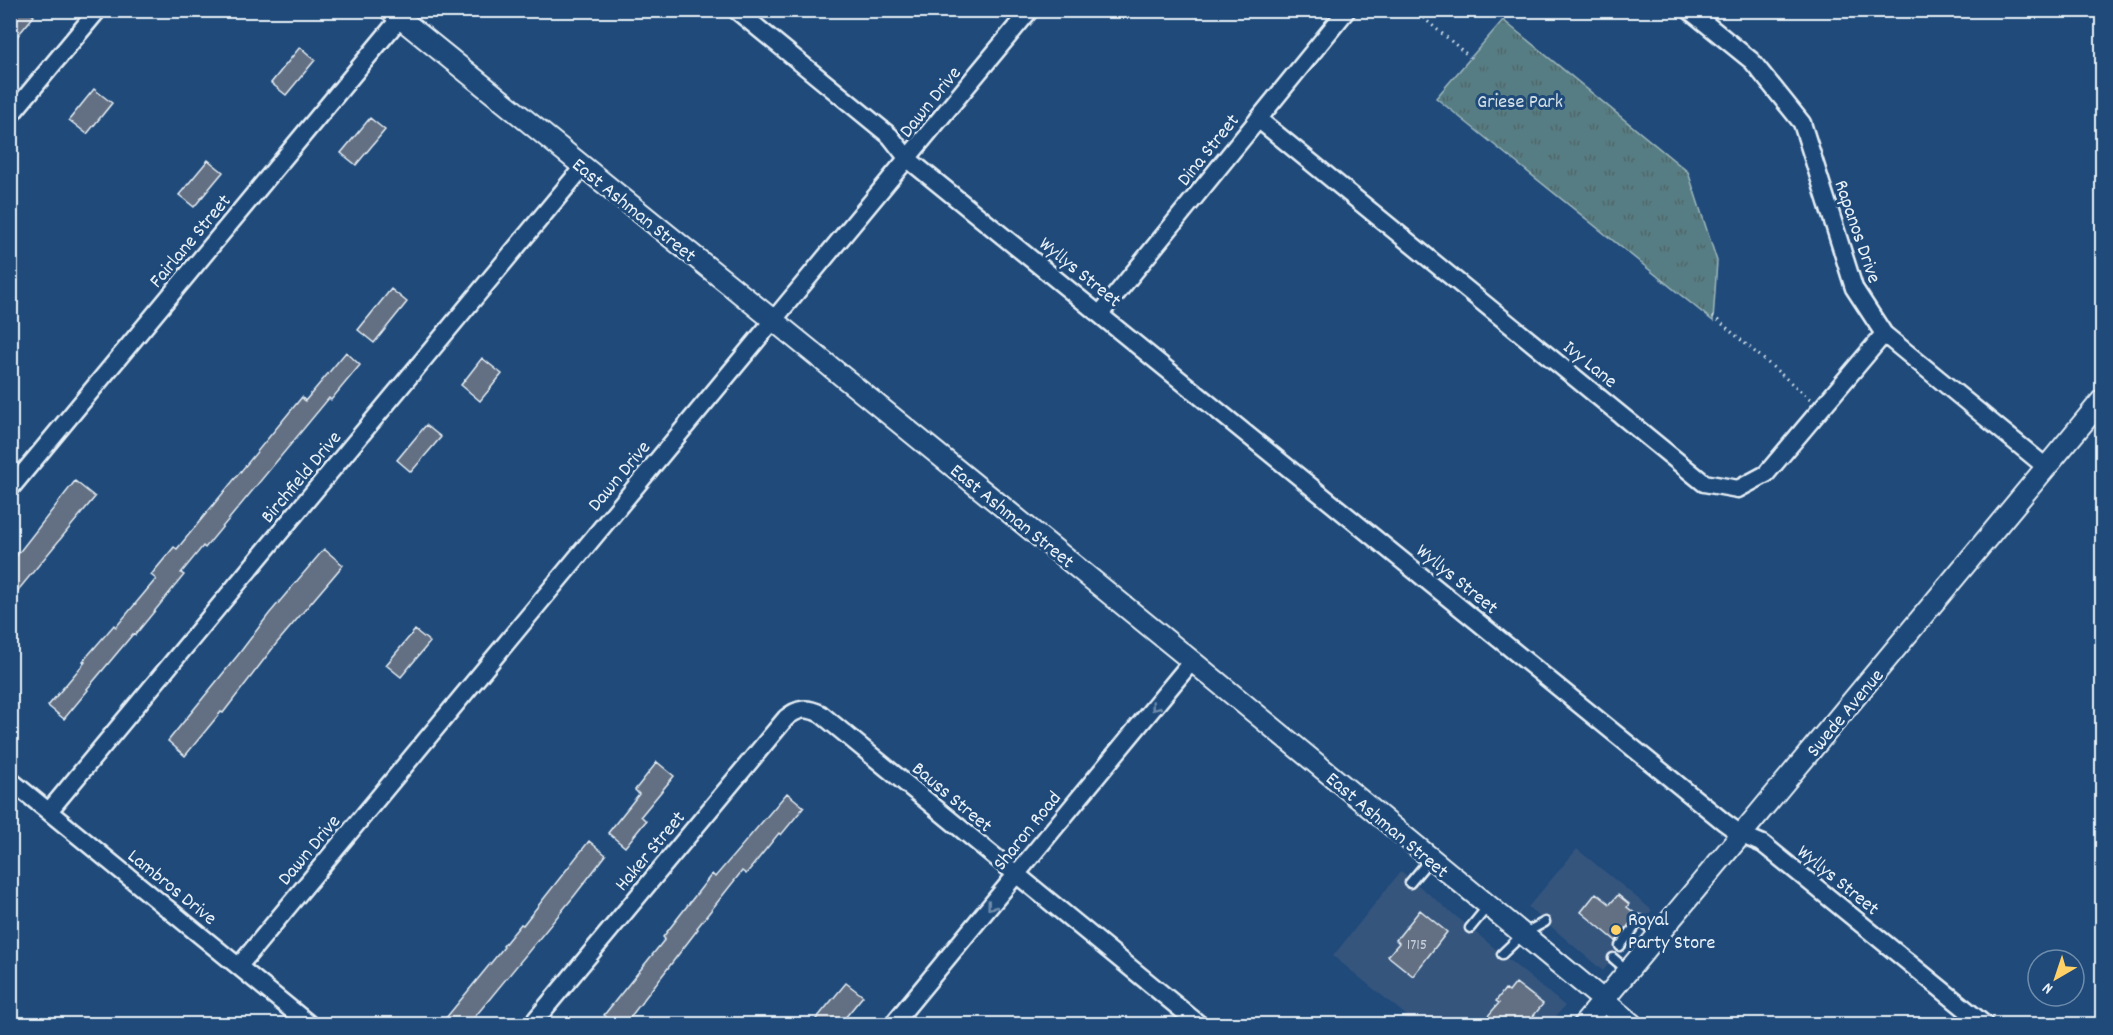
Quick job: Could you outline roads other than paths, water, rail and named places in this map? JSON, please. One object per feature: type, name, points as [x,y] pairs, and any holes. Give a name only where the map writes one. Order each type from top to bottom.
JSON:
[{"type":"street","points":[[10,116],[98,10]]},
{"type":"street","name":"Wyllys Street","points":[[736,10],[890,136],[908,159],[1742,835],[1763,844],[1984,1024]]},
{"type":"street","name":"Dawn Drive","points":[[239,966],[1030,10]]},
{"type":"street","name":"Dina Street","points":[[1100,314],[1347,10]]},
{"type":"street","name":"Rapanos Drive","points":[[1689,10],[1752,61],[1802,123],[1854,288],[1884,334],[2046,467]]},
{"type":"street","name":"East Ashman Street","points":[[395,14],[1192,662],[1632,1024]]},
{"type":"street","name":"Fairlane Street","points":[[10,489],[395,14]]},
{"type":"street","name":"Ivy Lane","points":[[1258,119],[1704,483],[1738,489],[1766,474],[1884,334]]},
{"type":"street","name":"Birchfield Drive","points":[[49,811],[583,167]]},
{"type":"street","name":"Swede Avenue","points":[[1584,1024],[2103,400]]},
{"type":"street","name":"Sharon Road","points":[[894,1024],[1192,662]]},
{"type":"street","name":"Bauss Street","points":[[803,709],[821,714],[1199,1024]]},
{"type":"street","name":"Haker Street","points":[[532,1024],[786,718],[793,712],[803,709]]},
{"type":"street","name":"Lambros Drive","points":[[10,780],[309,1024]]},
{"type":"lane","points":[[1410,883],[1430,859]]},
{"type":"lane","points":[[1470,928],[1488,906]]},
{"type":"lane","points":[[1620,946],[1640,920],[1659,935]]},
{"type":"lane","points":[[1502,954],[1523,934],[1545,922]]},
{"type":"lane","points":[[1613,958],[1629,971]]},
{"type":"place","name":"Royal Party Store","points":[[1616,930]]},
{"type":"park label","name":"Griese Park","points":[[1520,100]]}]
